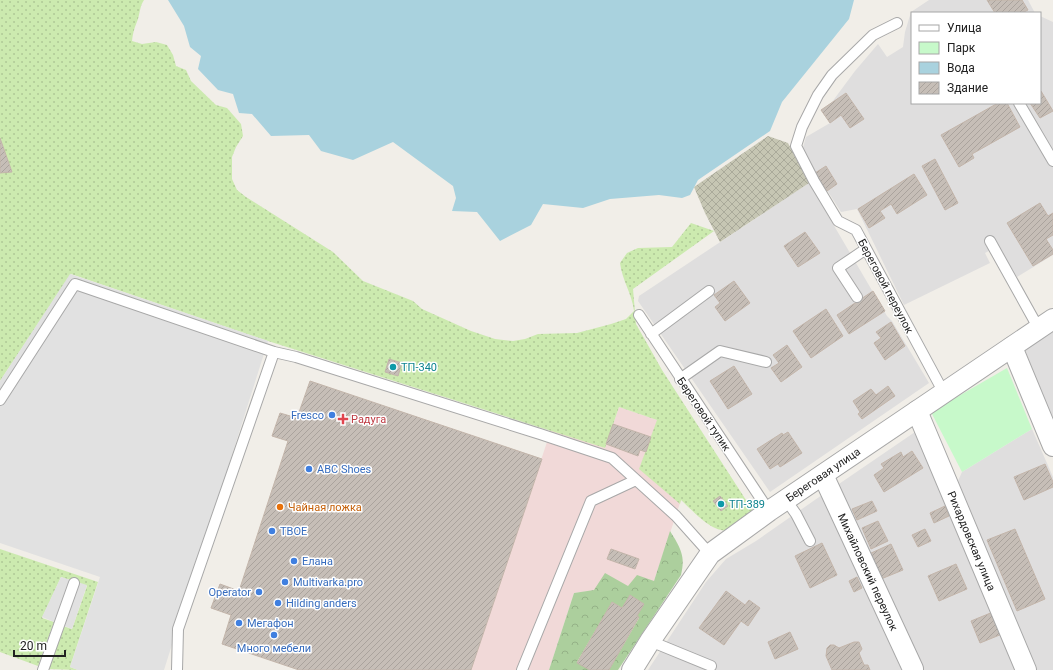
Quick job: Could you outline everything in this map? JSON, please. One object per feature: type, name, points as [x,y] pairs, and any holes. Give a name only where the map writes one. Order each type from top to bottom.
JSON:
[{"type":"street","name":"Береговая улица","points":[[632,670],[650,640],[710,554],[769,511],[1046,324]]},
{"type":"street","points":[[1012,347],[1053,446]]},
{"type":"street","name":"Рихардовская улица","points":[[917,411],[1026,670]]},
{"type":"street","name":"Михайловский переулок","points":[[823,475],[913,669]]},
{"type":"lane","name":"Береговой переулок","points":[[897,23],[873,35],[832,75],[818,95],[802,127],[796,146],[814,181],[838,221],[856,230],[944,393]]},
{"type":"lane","points":[[1020,104],[1053,160]]},
{"type":"lane","points":[[990,241],[1046,324]]},
{"type":"lane","points":[[857,297],[838,268],[866,249]]},
{"type":"lane","points":[[0,400],[75,284],[274,352],[296,357],[612,458],[676,516],[710,554]]},
{"type":"lane","points":[[651,334],[709,291]]},
{"type":"lane","name":"Береговой тупик","points":[[639,315],[680,379],[769,511]]},
{"type":"lane","points":[[177,670],[178,629],[274,352]]},
{"type":"lane","points":[[680,379],[720,352],[766,362]]},
{"type":"lane","points":[[522,670],[592,501],[636,480]]},
{"type":"lane","points":[[786,500],[796,514],[810,541]]},
{"type":"lane","points":[[43,670],[74,583]]},
{"type":"lane","points":[[650,640],[711,666]]},
{"type":"shaded area","points":[[929,0],[1028,0],[1034,12],[911,12]]},
{"type":"shaded area","points":[[911,12],[911,104],[1041,104],[1041,16],[1053,22],[1053,255],[1017,277],[998,246],[985,253],[990,263],[904,305],[857,209],[841,212],[802,151],[806,137],[830,123],[821,110],[832,102],[855,71],[878,44],[887,57],[903,47],[905,32]]},
{"type":"shaded area","points":[[768,136],[788,143],[809,183],[720,242],[694,187]]},
{"type":"shaded area","points":[[809,183],[887,316],[892,321],[929,383],[770,492],[638,301],[639,296]]},
{"type":"shaded area","points":[[70,274],[268,341],[164,670],[78,670],[70,667],[100,577],[0,543],[0,381]]},
{"type":"shaded area","points":[[1053,332],[1053,420],[1025,350]]},
{"type":"shaded area","points":[[619,407],[657,420],[681,500],[654,581],[574,593],[549,670],[471,670],[551,430],[605,448]]},
{"type":"shaded area","points":[[1032,429],[1053,477],[1053,670],[1037,670],[958,481],[962,472]]},
{"type":"shaded area","points":[[915,432],[1017,670],[923,670],[836,486]]},
{"type":"shaded area","points":[[822,495],[903,670],[648,670],[706,582],[726,559],[756,541]]},
{"type":"shaded area","points":[[61,577],[87,585],[72,629],[42,617]]},
{"type":"green space","points":[[0,0],[144,0],[134,29],[132,41],[142,44],[156,42],[167,45],[173,55],[176,66],[186,70],[191,81],[216,105],[227,108],[241,124],[243,136],[232,157],[232,179],[237,190],[333,252],[363,281],[413,301],[422,309],[471,331],[495,339],[513,341],[525,339],[538,334],[577,333],[626,319],[634,311],[620,263],[627,253],[638,248],[672,247],[691,223],[714,231],[633,289],[636,324],[662,370],[755,514],[728,530],[716,528],[709,525],[696,515],[681,500],[680,504],[639,469],[657,420],[619,407],[605,448],[268,341],[71,274],[0,381]]},
{"type":"green space","points":[[1007,368],[1032,429],[962,472],[931,412]]},
{"type":"green space","points":[[670,531],[681,552],[683,562],[681,575],[618,670],[609,670],[639,618],[637,616],[644,604],[630,595],[622,608],[612,602],[577,662],[590,670],[549,670],[574,593],[594,590],[605,573],[628,586],[637,575],[654,581]]},
{"type":"green space","points":[[0,549],[98,582],[70,667],[78,670],[48,669],[63,626],[72,629],[87,586],[61,577],[42,618],[54,622],[38,666],[0,652]]},
{"type":"water","points":[[168,0],[854,0],[849,19],[782,102],[770,131],[698,180],[690,195],[682,198],[659,195],[610,199],[583,208],[543,204],[531,225],[500,241],[477,212],[452,211],[456,198],[453,186],[393,142],[353,160],[321,151],[309,135],[271,136],[252,114],[239,113],[233,94],[218,90],[198,69],[201,56],[190,47],[184,26]]},
{"type":"building","points":[[987,0],[1022,0],[1028,10],[1024,12],[994,12]]},
{"type":"building","points":[[1041,91],[1053,111],[1040,118],[1031,104],[1041,104]]},
{"type":"building","points":[[846,93],[864,119],[850,128],[841,115],[830,123],[821,110]]},
{"type":"building","points":[[996,104],[1008,104],[1020,127],[972,154],[974,158],[959,167],[941,135]]},
{"type":"building","points":[[0,138],[12,172],[0,173]]},
{"type":"building","points":[[935,159],[958,203],[945,210],[922,166]]},
{"type":"building","points":[[826,166],[837,184],[827,191],[815,173]]},
{"type":"building","points":[[914,174],[927,195],[897,214],[891,204],[880,211],[885,218],[869,228],[858,209]]},
{"type":"building","points":[[1040,203],[1048,216],[1053,213],[1053,235],[1046,239],[1053,250],[1053,254],[1033,266],[1007,223]]},
{"type":"building","points":[[805,232],[820,253],[798,267],[784,246]]},
{"type":"building","points":[[734,281],[750,303],[725,321],[715,307],[720,303],[714,295]]},
{"type":"building","points":[[873,291],[885,311],[849,334],[837,315]]},
{"type":"building","points":[[826,309],[843,336],[811,358],[793,331]]},
{"type":"building","points":[[891,322],[905,346],[885,360],[874,343],[881,338],[876,332]]},
{"type":"building","points":[[787,345],[802,367],[781,382],[771,368],[779,363],[773,355]]},
{"type":"building","name":"ТП-340","points":[[389,359],[402,363],[398,376],[385,372]]},
{"type":"building","points":[[734,366],[752,394],[728,409],[710,381]]},
{"type":"building","points":[[310,381],[542,459],[471,670],[299,670],[222,644],[231,615],[211,608],[220,584],[239,591],[288,441],[272,436],[280,413],[297,418]]},
{"type":"building","points":[[888,386],[895,396],[862,419],[858,414],[860,412],[853,401],[871,389],[876,395]]},
{"type":"building","points":[[613,424],[651,437],[646,452],[640,450],[638,456],[606,444]]},
{"type":"building","points":[[788,432],[802,453],[780,467],[778,464],[770,469],[757,449],[782,433],[783,435]]},
{"type":"building","points":[[912,451],[923,468],[884,492],[874,475],[884,468],[881,464],[901,452],[903,457]]},
{"type":"building","points":[[1045,464],[1053,482],[1053,487],[1024,500],[1014,477]]},
{"type":"building","name":"ТП-389","points":[[720,496],[728,506],[721,511],[713,501]]},
{"type":"building","points":[[872,501],[877,511],[857,520],[852,509]]},
{"type":"building","points":[[945,506],[949,516],[934,523],[930,513]]},
{"type":"building","points":[[878,521],[888,541],[871,549],[862,528]]},
{"type":"building","points":[[925,529],[931,541],[918,547],[912,535]]},
{"type":"building","points":[[1015,529],[1045,599],[1017,611],[987,540]]},
{"type":"building","points":[[822,543],[837,575],[810,588],[795,556]]},
{"type":"building","points":[[891,544],[903,570],[881,579],[869,554]]},
{"type":"building","points":[[611,549],[639,559],[635,569],[607,559]]},
{"type":"building","points":[[956,564],[967,589],[939,601],[928,576]]},
{"type":"building","points":[[857,577],[862,588],[854,592],[849,581]]},
{"type":"building","points":[[726,591],[745,605],[749,600],[760,608],[748,626],[741,621],[724,645],[699,628]]},
{"type":"building","points":[[630,595],[644,604],[637,616],[639,617],[609,670],[590,670],[577,663],[612,602],[622,608]]},
{"type":"building","points":[[993,612],[1002,634],[980,643],[971,621]]},
{"type":"building","points":[[790,632],[798,649],[775,659],[768,642]]},
{"type":"building","points":[[854,642],[859,642],[862,649],[859,653],[864,665],[868,665],[870,670],[832,670],[826,656],[827,648],[830,645],[834,645],[839,648]]},
{"type":"place","name":"ТП-340","points":[[393,367]]},
{"type":"place","name":"Fresco","points":[[332,415]]},
{"type":"place","name":"Радуга","points":[[343,419]]},
{"type":"place","name":"ABC Shoes","points":[[309,469]]},
{"type":"place","name":"ТП-389","points":[[721,504]]},
{"type":"place","name":"Чайная ложка","points":[[280,507]]},
{"type":"place","name":"ТВОЕ","points":[[272,531]]},
{"type":"place","name":"Елана","points":[[294,561]]},
{"type":"place","name":"Multivarka.pro","points":[[285,582]]},
{"type":"place","name":"Operator","points":[[259,592]]},
{"type":"place","name":"Hilding anders","points":[[278,603]]},
{"type":"place","name":"Мегафон","points":[[239,623]]},
{"type":"place","name":"Много мебели","points":[[274,635]]}]
